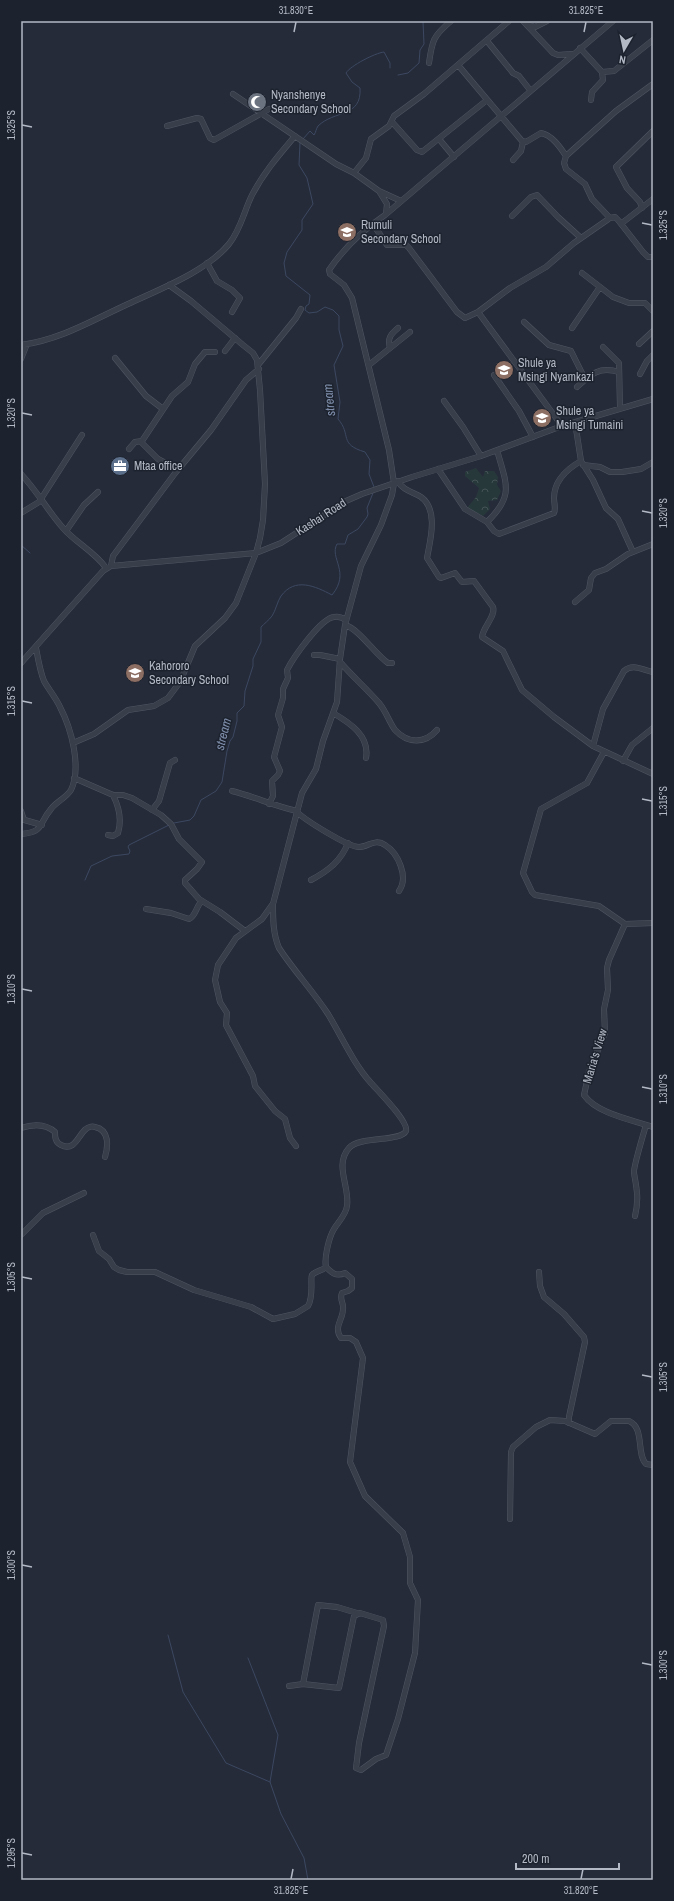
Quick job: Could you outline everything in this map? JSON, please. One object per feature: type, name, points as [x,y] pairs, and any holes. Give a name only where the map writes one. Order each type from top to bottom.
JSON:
[{"type":"street","points":[[429,64],[432,40],[439,31],[451,21]]},
{"type":"street","points":[[354,173],[364,161],[371,139],[392,122],[394,116],[487,41],[504,23],[509,21]]},
{"type":"street","points":[[525,23],[535,27],[547,21]]},
{"type":"street","points":[[303,1684],[318,1605],[337,1607],[357,1614],[380,1619],[385,1623],[355,1765],[358,1770],[386,1755],[412,1666],[418,1600],[410,1583],[410,1557],[403,1533],[365,1496],[350,1462],[363,1358],[356,1342],[350,1338],[341,1338],[338,1333],[338,1325],[344,1308],[340,1298],[342,1293],[348,1292],[352,1288],[352,1279],[345,1273],[341,1276],[334,1274],[326,1267],[325,1258],[331,1236],[346,1208],[348,1191],[342,1170],[347,1152],[352,1145],[379,1138],[392,1138],[403,1134],[406,1131],[406,1126],[399,1115],[364,1074],[328,1014],[279,948],[275,938],[272,920],[273,904],[302,793],[319,761],[323,741],[337,702],[346,622],[361,566],[380,525],[396,482],[352,298],[344,285],[329,271],[344,250],[372,224],[385,215],[502,117],[530,90],[613,21]]},
{"type":"street","points":[[525,23],[553,53],[558,55],[572,54]]},
{"type":"street","points":[[602,72],[614,71],[653,40]]},
{"type":"street","points":[[487,41],[513,73],[519,76],[530,90]]},
{"type":"street","points":[[580,48],[602,72],[602,80],[592,92],[591,100]]},
{"type":"street","points":[[458,65],[523,142]]},
{"type":"street","points":[[610,218],[592,199],[585,184],[566,169],[564,162],[566,156],[616,111],[653,84]]},
{"type":"street","points":[[233,94],[260,114],[336,164],[354,173],[379,191],[401,201]]},
{"type":"street","points":[[392,122],[419,152],[426,150],[487,100]]},
{"type":"street","points":[[167,126],[197,118],[201,119],[210,138],[214,140],[269,109]]},
{"type":"street","points":[[642,208],[640,202],[627,188],[616,167],[653,131]]},
{"type":"street","points":[[523,142],[541,133],[545,134],[556,142],[566,156]]},
{"type":"street","points":[[21,358],[24,344],[72,331],[169,285],[207,263],[234,238],[265,172],[297,138]]},
{"type":"street","points":[[439,139],[454,157]]},
{"type":"street","points":[[513,160],[521,151],[523,142]]},
{"type":"street","points":[[379,191],[387,204],[387,211],[385,215]]},
{"type":"street","points":[[512,216],[531,197],[536,195],[581,238]]},
{"type":"street","points":[[622,223],[653,199]]},
{"type":"street","points":[[372,224],[387,245],[406,245],[410,248],[460,316],[467,318],[478,312],[510,288],[546,267],[581,238],[594,231],[610,218],[615,217],[622,223],[643,252],[648,257],[653,257]]},
{"type":"street","points":[[207,263],[217,281],[232,290],[240,298],[232,312]]},
{"type":"street","points":[[582,273],[613,297],[629,303],[645,303],[653,311]]},
{"type":"street","points":[[73,743],[94,734],[128,710],[154,706],[168,698],[180,682],[195,646],[225,618],[236,603],[256,554],[264,520],[258,367],[253,354],[191,301],[169,285]]},
{"type":"street","points":[[572,328],[600,287]]},
{"type":"street","points":[[21,663],[108,567],[119,548],[176,472],[211,430],[246,380],[296,318],[301,309]]},
{"type":"street","points":[[478,312],[562,426]]},
{"type":"street","points":[[524,322],[549,344],[571,351],[585,379]]},
{"type":"street","points":[[390,348],[388,341],[390,336],[398,328]]},
{"type":"street","points":[[639,344],[653,331]]},
{"type":"street","points":[[368,365],[410,332]]},
{"type":"street","points":[[225,351],[235,338]]},
{"type":"street","points":[[603,347],[618,362],[620,408]]},
{"type":"street","points":[[129,449],[135,442],[142,441],[172,396],[188,382],[195,364],[202,355],[207,352],[215,352]]},
{"type":"street","points":[[640,374],[647,361],[653,355]]},
{"type":"street","points":[[115,358],[146,396],[163,409]]},
{"type":"street","points":[[577,386],[585,379],[604,369],[619,372]]},
{"type":"street","points":[[494,376],[516,406],[533,437]]},
{"type":"street","name":"Kashai Road","points":[[108,567],[256,554],[281,543],[300,532],[346,501],[375,489],[481,456],[562,426],[653,399]]},
{"type":"street","points":[[444,401],[463,426],[481,456]]},
{"type":"street","points":[[575,422],[582,463],[594,480],[606,508],[618,519],[633,552]]},
{"type":"street","points":[[21,513],[36,505],[42,498],[57,472],[82,435]]},
{"type":"street","points":[[142,441],[142,443],[158,459],[176,468],[176,472]]},
{"type":"street","points":[[487,522],[502,506],[507,494],[497,450]]},
{"type":"street","points":[[438,469],[465,509],[487,522],[494,531],[499,534],[554,514],[555,487],[567,469],[582,463],[600,467],[610,472],[622,472],[641,469],[653,462]]},
{"type":"street","points":[[21,474],[42,498],[66,531],[108,567]]},
{"type":"street","points":[[396,482],[420,497],[428,504],[431,515],[431,545],[427,558],[438,577],[441,578],[454,573],[462,582],[474,581],[493,607],[493,612],[484,628],[482,637],[503,651],[522,690],[593,746],[653,774]]},
{"type":"street","points":[[66,531],[84,505],[98,492]]},
{"type":"street","points":[[575,602],[589,590],[591,578],[595,573],[606,569],[623,556],[653,544]]},
{"type":"street","points":[[269,804],[273,796],[272,781],[280,771],[274,757],[282,727],[278,715],[283,698],[283,689],[288,678],[287,670],[311,635],[328,620],[337,617],[346,622],[382,659],[388,664],[392,663]]},
{"type":"street","points":[[21,834],[36,832],[52,808],[69,792],[74,778],[73,743],[61,708],[44,681],[36,648]]},
{"type":"street","points":[[314,655],[320,655],[341,661],[382,707],[395,729],[408,740],[418,741],[430,736],[437,730]]},
{"type":"street","points":[[593,746],[603,709],[624,671],[634,667],[653,672]]},
{"type":"street","points":[[333,713],[352,726],[364,740],[366,745],[366,758]]},
{"type":"street","points":[[623,761],[632,745],[653,728]]},
{"type":"street","points":[[604,752],[587,783],[540,809],[523,873],[535,895],[599,906],[625,924],[653,923]]},
{"type":"street","points":[[152,810],[159,801],[170,763],[175,760]]},
{"type":"street","points":[[74,778],[113,795],[128,796],[167,820],[179,839],[202,862],[184,881],[194,895],[245,931]]},
{"type":"street","points":[[232,791],[250,795],[269,804],[297,812],[306,820],[358,847],[374,842],[387,846],[402,865],[402,881],[399,891]]},
{"type":"street","points":[[108,835],[114,836],[118,833],[120,822],[119,812],[113,795]]},
{"type":"street","points":[[21,811],[22,819],[42,825]]},
{"type":"street","points":[[311,880],[340,860],[348,843]]},
{"type":"street","points":[[146,909],[171,913],[189,919],[193,916],[197,906],[202,901]]},
{"type":"street","points":[[273,904],[262,919],[236,938],[216,968],[215,980],[218,997],[227,1013],[228,1029],[253,1076],[255,1086],[276,1111],[285,1119],[290,1138],[296,1146]]},
{"type":"street","name":"Maria's View","points":[[625,924],[608,960],[608,990],[604,1009],[604,1033],[589,1072],[584,1095],[589,1101],[610,1113],[653,1128]]},
{"type":"street","points":[[21,1128],[30,1125],[51,1128],[55,1132],[55,1139],[58,1143],[67,1146],[77,1142],[86,1129],[91,1126],[96,1127],[106,1136],[107,1152],[105,1157]]},
{"type":"street","points":[[635,1216],[638,1203],[634,1172],[646,1125]]},
{"type":"street","points":[[21,1235],[43,1213],[84,1193]]},
{"type":"street","points":[[92,1235],[99,1251],[119,1270],[127,1272],[155,1272],[200,1292],[251,1307],[273,1319],[295,1314],[308,1306],[313,1288],[311,1277],[313,1274],[326,1267]]},
{"type":"street","points":[[539,1272],[540,1286],[544,1297],[564,1314],[584,1337],[585,1342],[569,1423]]},
{"type":"street","points":[[510,1519],[511,1452],[513,1447],[543,1422],[554,1420],[569,1423],[595,1434],[611,1421],[622,1420],[632,1422],[636,1428],[642,1448],[643,1460],[646,1464],[653,1465]]},
{"type":"street","points":[[289,1686],[303,1684],[334,1689],[340,1687],[352,1619],[357,1614]]},
{"type":"green space","points":[[476,468],[483,477],[485,471],[494,471],[498,477],[497,485],[501,491],[497,500],[488,501],[490,509],[483,516],[467,508],[476,497],[479,488],[465,476],[465,472]]},
{"type":"waterway","points":[[398,75],[408,73],[419,63],[420,50],[424,44],[423,21]]},
{"type":"waterway","name":"stream","points":[[303,139],[310,131],[314,135],[318,126],[324,121],[352,109],[357,104],[360,88],[352,82],[346,73],[348,70],[369,57],[384,52],[390,63],[390,68]]},
{"type":"waterway","name":"stream","points":[[300,143],[299,165],[307,178],[313,204],[302,220],[302,230],[287,252],[284,263],[286,276],[310,295],[309,304],[306,306],[305,310],[309,313],[317,312],[325,307],[333,310],[339,316],[339,330],[343,346],[334,365],[340,402],[338,419],[351,446],[365,452],[370,460],[369,474],[374,487]]},
{"type":"waterway","name":"stream","points":[[174,823],[190,820],[194,816],[201,800],[216,791],[222,782],[227,751],[233,737],[237,721],[237,713],[244,706],[245,691],[253,666],[253,659],[261,642],[261,627],[272,616],[281,596],[292,587],[299,585],[312,586],[332,595],[340,579],[335,549],[337,544],[345,544],[348,535],[358,529],[367,517],[367,508],[373,493]]},
{"type":"waterway","points":[[21,545],[30,553]]},
{"type":"waterway","name":"stream","points":[[85,880],[91,866],[112,856],[129,854],[129,845],[169,825]]},
{"type":"waterway","points":[[168,1635],[183,1692],[226,1763],[270,1782]]},
{"type":"waterway","points":[[248,1658],[278,1735],[270,1782],[281,1814],[304,1858],[308,1880]]},
{"type":"place","name":"Nyanshenye Secondary School","points":[[257,102]]},
{"type":"place","name":"Rumuli Secondary School","points":[[347,232]]},
{"type":"place","name":"Shule ya Msingi Nyamkazi","points":[[504,370]]},
{"type":"place","name":"Shule ya Msingi Tumaini","points":[[542,418]]},
{"type":"place","name":"Mtaa office","points":[[120,466]]},
{"type":"place","name":"Kahororo Secondary School","points":[[135,673]]}]
